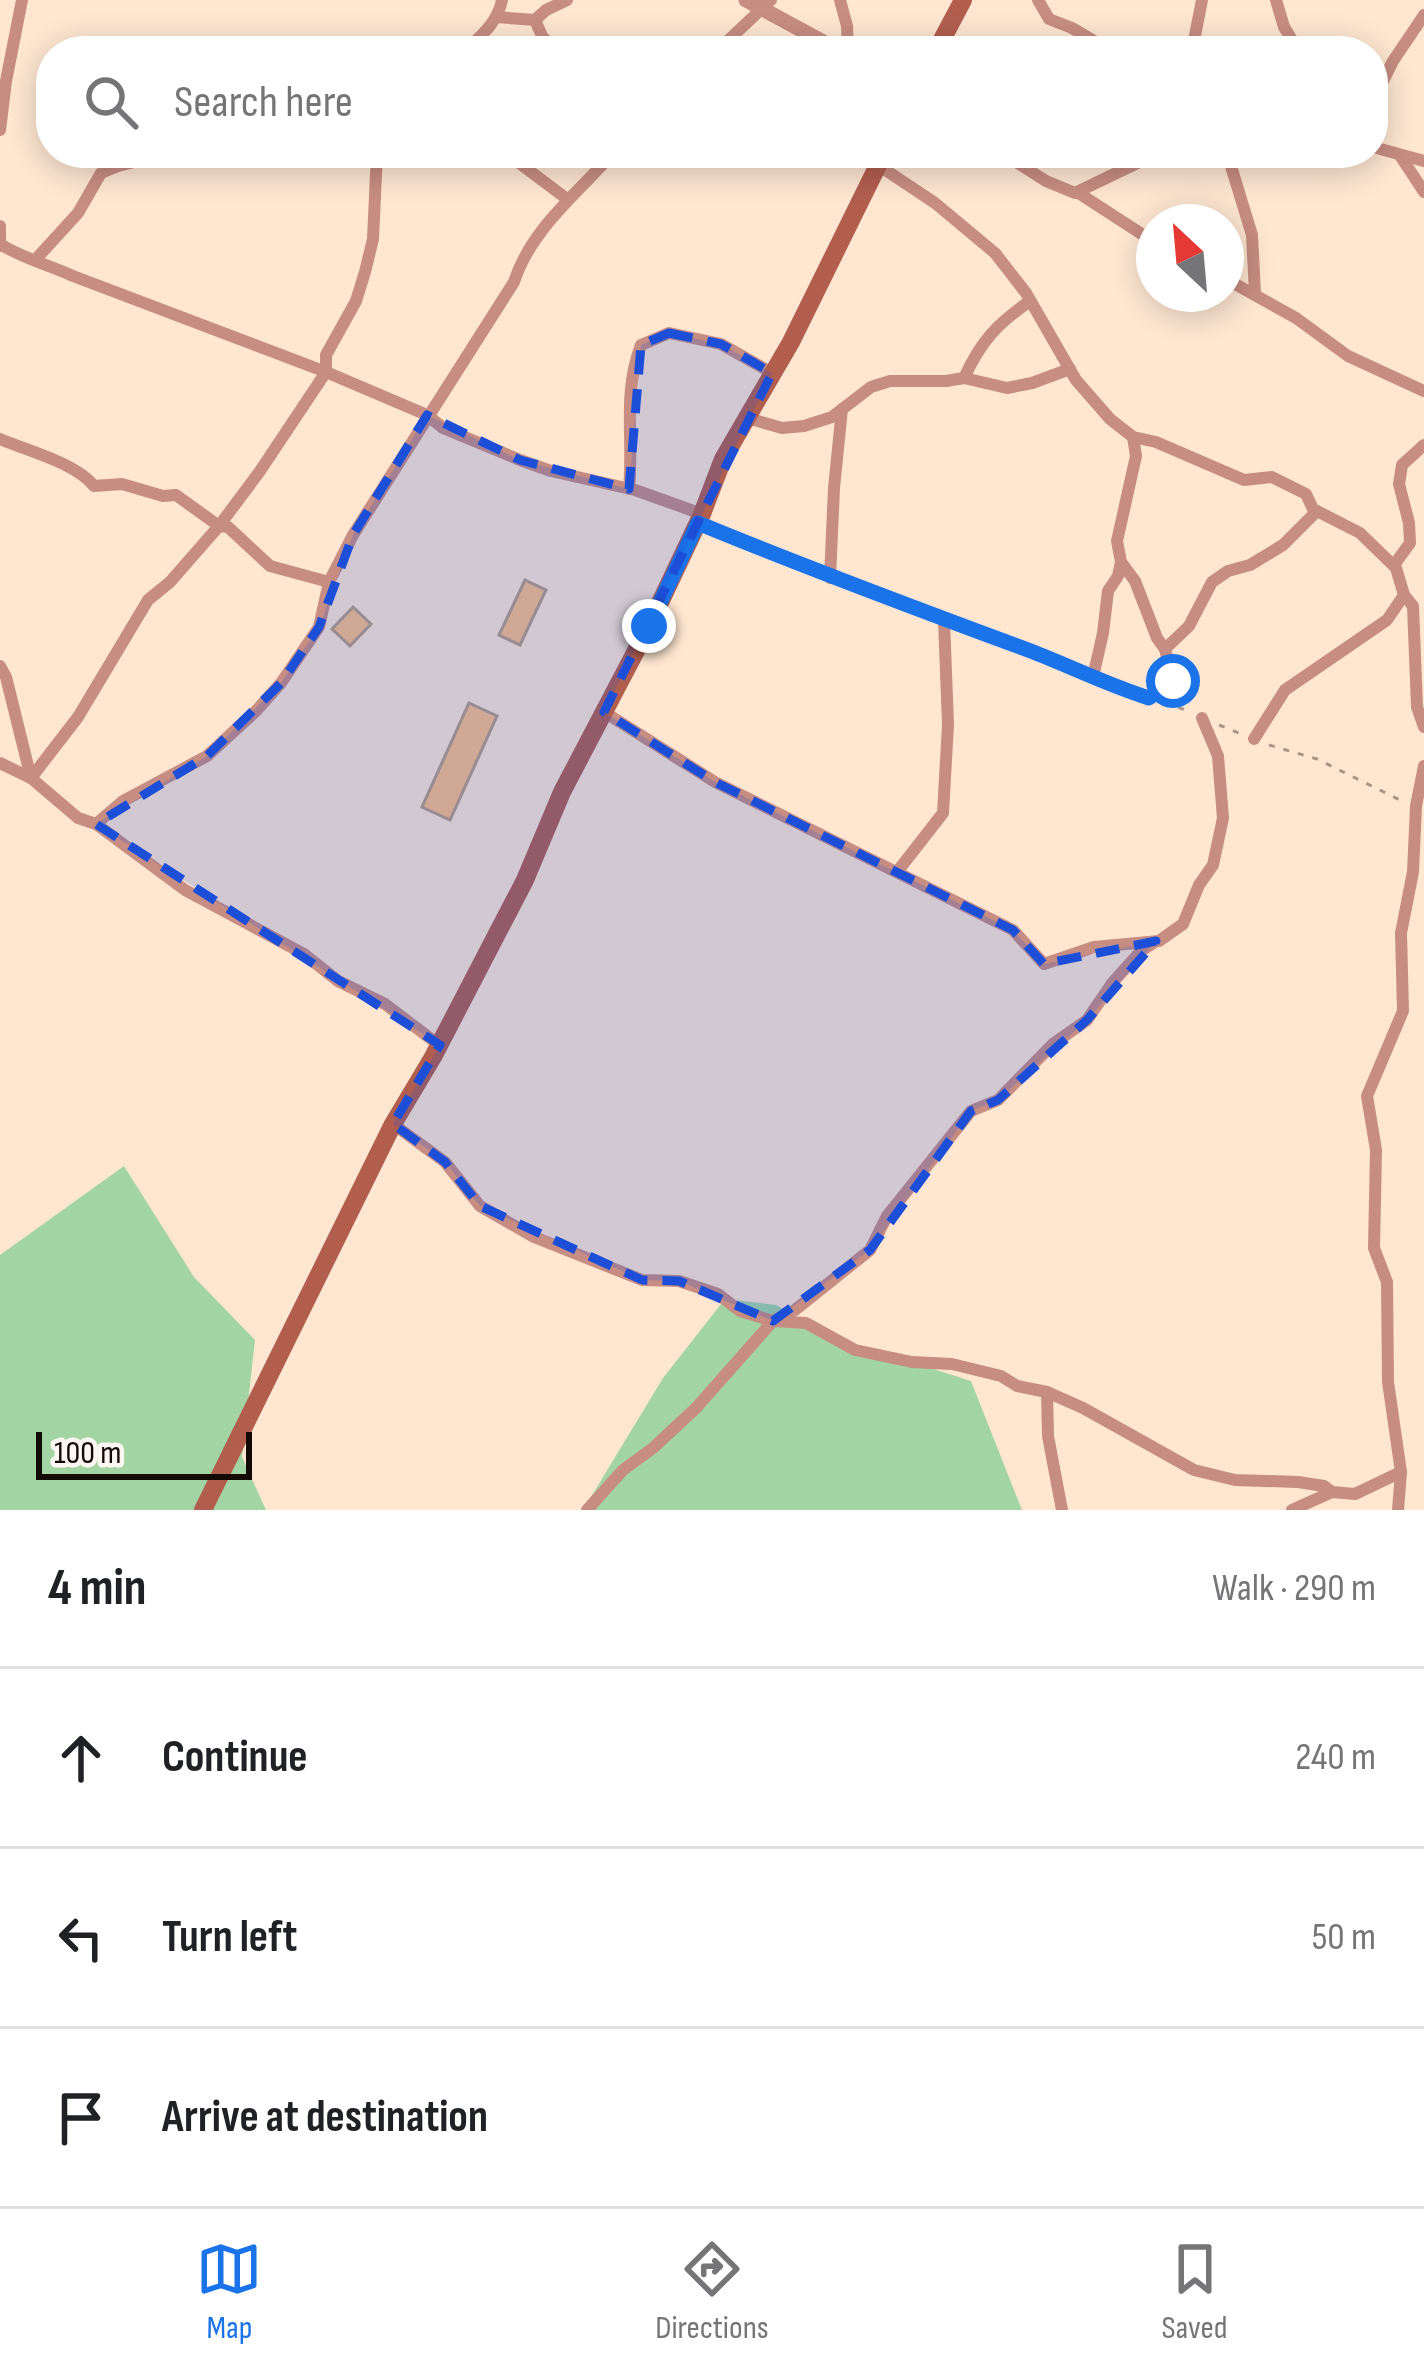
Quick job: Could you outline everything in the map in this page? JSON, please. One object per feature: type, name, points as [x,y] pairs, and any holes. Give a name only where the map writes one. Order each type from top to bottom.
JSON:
[{"type":"main road","points":[[944,36],[963,0]]},
{"type":"main road","points":[[203,1510],[393,1124],[440,1045],[525,880],[562,792],[700,518],[723,459],[829,268],[877,168]]},
{"type":"street","points":[[0,130],[22,0]]},
{"type":"street","points":[[479,36],[496,17],[502,0]]},
{"type":"street","points":[[496,17],[535,20],[567,0]]},
{"type":"street","points":[[840,0],[846,36]]},
{"type":"street","points":[[1038,0],[1049,20],[1086,36]]},
{"type":"street","points":[[1195,36],[1202,0]]},
{"type":"street","points":[[1276,0],[1290,36]]},
{"type":"street","points":[[730,36],[760,3],[818,36]]},
{"type":"street","points":[[1388,71],[1424,14]]},
{"type":"street","points":[[535,20],[542,36]]},
{"type":"street","points":[[1388,152],[1424,161]]},
{"type":"street","points":[[1401,156],[1424,192]]},
{"type":"street","points":[[36,259],[78,213],[101,173],[118,168]]},
{"type":"street","points":[[31,778],[78,717],[148,600],[219,526],[326,373],[326,355],[356,301],[365,272],[373,239],[376,168]]},
{"type":"street","points":[[526,168],[567,199]]},
{"type":"street","points":[[96,824],[123,801],[207,756],[281,683],[319,627],[329,582],[353,535],[514,282],[521,259],[567,199],[600,168]]},
{"type":"street","points":[[892,168],[994,254],[1030,301],[1070,369],[1110,419],[1133,436],[1244,480],[1272,478],[1306,494],[1313,509],[1360,533],[1394,566],[1413,606],[1417,707],[1424,727]]},
{"type":"street","points":[[1025,168],[1078,192],[1136,230]]},
{"type":"street","points":[[1078,192],[1127,168]]},
{"type":"street","points":[[1232,168],[1252,236],[1255,294]]},
{"type":"street","points":[[0,226],[0,244],[14,253],[326,373],[520,460],[629,489],[700,518]]},
{"type":"street","points":[[1244,288],[1348,356],[1424,391]]},
{"type":"street","points":[[964,378],[979,347],[1002,321],[1030,301]]},
{"type":"street","points":[[629,489],[632,458],[627,428],[633,367],[641,345],[668,332],[721,344],[772,373]]},
{"type":"street","points":[[747,418],[782,428],[804,426],[832,417],[871,387],[890,381],[964,378],[1006,388],[1070,369]]},
{"type":"street","points":[[830,578],[842,409]]},
{"type":"street","points":[[1093,677],[1108,591],[1121,562],[1117,541],[1136,456],[1133,436]]},
{"type":"street","points":[[0,439],[75,470],[94,486],[122,484],[176,496],[219,526],[228,527],[270,566],[329,582]]},
{"type":"street","points":[[1394,566],[1417,546],[1399,484],[1402,464],[1424,445]]},
{"type":"street","points":[[1165,649],[1189,626],[1213,582],[1283,544],[1317,511]]},
{"type":"street","points":[[1121,562],[1135,581],[1165,649],[1173,681],[1149,698]]},
{"type":"street","points":[[1254,739],[1285,690],[1387,620],[1404,595]]},
{"type":"street","points":[[897,872],[944,813],[948,725],[944,620]]},
{"type":"street","points":[[0,666],[31,778]]},
{"type":"street","points":[[604,712],[715,782],[1012,930],[1044,964],[1094,947],[1156,941]]},
{"type":"street","points":[[587,1510],[622,1470],[696,1408],[773,1322],[870,1250],[886,1216],[971,1111],[998,1100],[1053,1044],[1088,1020],[1113,982],[1142,951],[1183,924],[1199,884],[1213,865],[1223,818],[1218,756],[1202,718]]},
{"type":"street","points":[[0,763],[31,778],[79,818],[96,824],[185,890],[304,953],[338,981],[386,1004],[440,1045]]},
{"type":"street","points":[[1398,1510],[1401,1472],[1388,1382],[1387,1282],[1374,1248],[1376,1150],[1367,1096],[1403,1011],[1401,933],[1424,766]]},
{"type":"street","points":[[393,1124],[445,1162],[480,1207],[534,1237],[642,1280],[680,1281],[773,1322],[806,1323],[855,1350],[1001,1376],[1084,1408],[1194,1470],[1235,1480],[1324,1486],[1332,1492]]},
{"type":"street","points":[[1047,1393],[1048,1436],[1062,1510]]},
{"type":"street","points":[[1292,1510],[1332,1492],[1354,1494],[1401,1472]]},
{"type":"path","points":[[700,518],[830,578],[1316,759],[1416,806]]},
{"type":"highlighted area","points":[[669,333],[721,344],[772,373],[604,712],[715,782],[1013,930],[1044,964],[1156,941],[1087,1020],[998,1100],[971,1111],[870,1250],[773,1321],[679,1281],[642,1280],[480,1206],[445,1162],[393,1124],[440,1045],[96,824],[207,756],[281,683],[319,627],[353,535],[427,415],[520,460],[629,489],[641,345]]},
{"type":"green space","points":[[124,1166],[194,1277],[255,1340],[242,1457],[266,1510],[0,1510],[0,1255]]},
{"type":"green space","points":[[725,1299],[776,1305],[827,1335],[971,1381],[1022,1510],[583,1510],[663,1378]]},
{"type":"building","points":[[525,580],[546,590],[520,645],[499,635]]},
{"type":"building","points":[[353,607],[371,624],[350,646],[332,629]]},
{"type":"building","points":[[469,703],[497,716],[450,820],[422,807]]},
{"type":"route","points":[[649,626],[698,523],[1118,688],[1149,698],[1173,681]]}]
